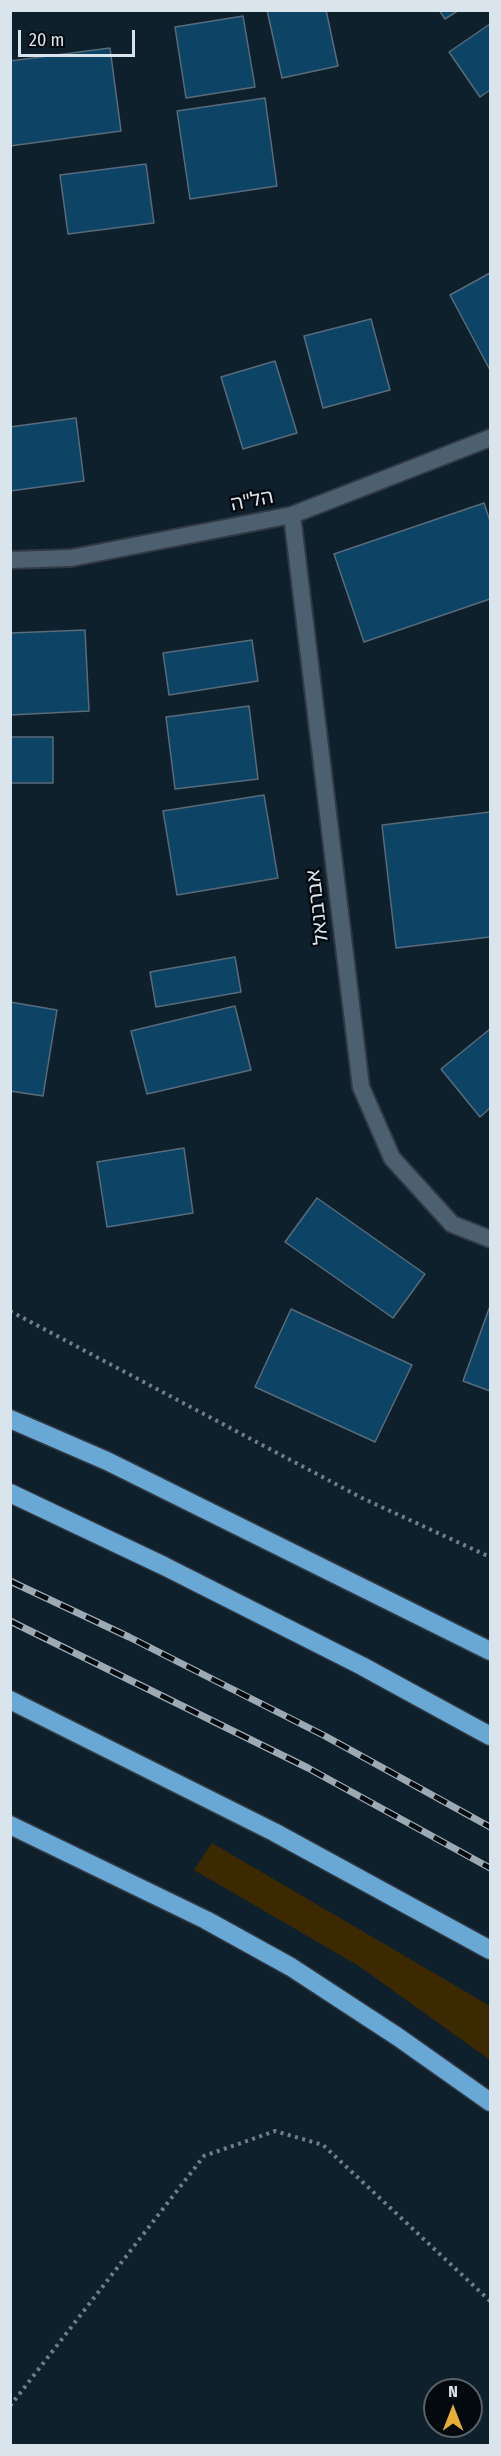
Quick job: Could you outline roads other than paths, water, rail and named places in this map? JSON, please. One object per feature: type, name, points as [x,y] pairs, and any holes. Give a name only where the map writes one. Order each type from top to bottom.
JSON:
[{"type":"highway","points":[[10,1419],[107,1461],[490,1651]]},
{"type":"highway","points":[[10,1492],[310,1639],[490,1736]]},
{"type":"highway","points":[[10,1700],[264,1827],[490,1950]]},
{"type":"highway","points":[[10,1825],[206,1920],[291,1967],[398,2037],[490,2102]]},
{"type":"street","name":"הל\"ה","points":[[10,560],[71,558],[292,515],[490,438]]},
{"type":"street","name":"אברבנאל","points":[[292,515],[361,1087],[392,1158],[452,1224],[490,1239]]},
{"type":"railway","points":[[10,1581],[129,1637],[325,1736],[490,1827]]},
{"type":"railway","points":[[10,1621],[308,1768],[490,1868]]}]
